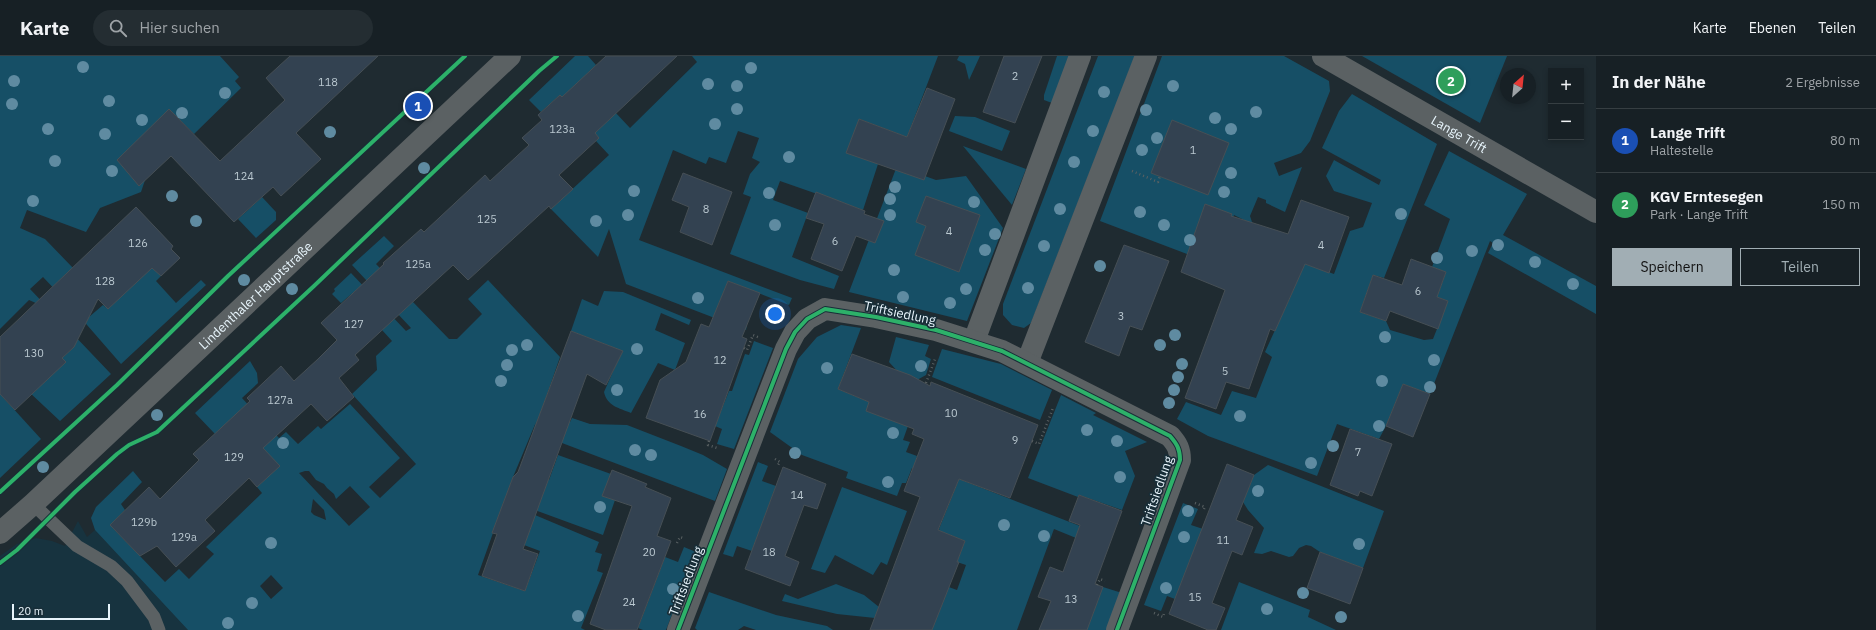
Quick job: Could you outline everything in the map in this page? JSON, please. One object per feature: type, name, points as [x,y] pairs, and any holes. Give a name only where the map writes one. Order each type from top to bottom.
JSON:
[{"type":"street","name":"Lindenthaler Hauptstraße","points":[[0,533],[510,56]]},
{"type":"street","points":[[974,341],[1080,56]]},
{"type":"street","points":[[1028,363],[1146,56]]},
{"type":"street","name":"Lange Trift","points":[[1323,56],[1596,212]]},
{"type":"street","name":"Triftsiedlung","points":[[678,630],[786,349],[795,332],[806,319],[825,309],[849,312],[936,330],[1002,351],[1170,436],[1176,442],[1180,450],[1178,469],[1117,630]]},
{"type":"lane","points":[[32,504],[77,546],[110,566],[127,581],[154,617],[160,630]]},
{"type":"path","points":[[1128,170],[1158,182],[1160,176]]},
{"type":"path","points":[[926,383],[936,355]]},
{"type":"path","points":[[1032,441],[1039,444],[1056,401]]},
{"type":"shaded area","points":[[0,56],[220,56],[239,77],[235,81],[241,88],[194,134],[169,109],[141,192],[100,208],[86,232],[27,210],[20,228],[45,239],[73,268],[62,297],[43,277],[30,289],[111,374],[60,421],[28,391],[66,362],[62,358],[74,347],[38,304],[29,300],[0,329]]},
{"type":"shaded area","points":[[575,56],[588,56],[596,65],[583,78],[630,128],[697,62],[692,56],[938,56],[907,137],[859,119],[878,164],[863,210],[780,181],[773,200],[808,213],[792,257],[839,276],[834,289],[800,280],[730,254],[751,197],[743,194],[750,174],[760,162],[752,158],[759,138],[738,131],[726,163],[709,157],[706,164],[673,150],[639,240],[792,298],[789,305],[728,281],[716,311],[747,325],[746,330],[626,284],[609,229],[598,257],[551,209],[609,155],[596,141],[599,138],[560,95],[541,112],[529,100]]},
{"type":"shaded area","points":[[959,56],[980,56],[969,80],[965,64],[957,60]]},
{"type":"shaded area","points":[[1057,56],[1070,56],[1052,103],[1044,100],[1044,95]]},
{"type":"shaded area","points":[[1098,56],[1135,56],[1031,323],[1024,328],[1012,325],[1003,315],[1003,304]]},
{"type":"shaded area","points":[[1162,56],[1284,56],[1329,81],[1330,91],[1310,141],[1301,153],[1274,163],[1279,176],[1302,167],[1285,212],[1266,203],[1266,200],[1258,197],[1250,216],[1253,225],[1216,265],[1100,221]],"holes":[[[1234,215],[1246,221],[1241,235],[1228,231]]]},
{"type":"shaded area","points":[[1362,56],[1507,56],[1502,68],[1500,68],[1500,73],[1480,123]]},
{"type":"shaded area","points":[[1352,94],[1437,144],[1384,278],[1373,275],[1360,312],[1386,321],[1390,330],[1424,340],[1433,339],[1448,301],[1437,297],[1446,272],[1432,267],[1450,219],[1424,205],[1449,151],[1527,194],[1503,235],[1596,286],[1596,314],[1488,253],[1493,243],[1490,241],[1430,394],[1403,384],[1386,426],[1379,439],[1337,424],[1317,476],[1208,436],[1177,419],[1186,402],[1221,415],[1232,391],[1256,398],[1272,357],[1265,352],[1292,293],[1297,261],[1334,274],[1350,231],[1363,227],[1372,203],[1334,191],[1326,176],[1334,160],[1379,185],[1381,180],[1322,148],[1339,111]]},
{"type":"shaded area","points":[[955,116],[975,117],[1010,131],[1002,151],[949,131]]},
{"type":"shaded area","points":[[963,146],[1026,169],[1012,205]]},
{"type":"shaded area","points":[[897,166],[936,180],[966,176],[1003,228],[967,321],[849,292]]},
{"type":"shaded area","points":[[262,197],[276,212],[276,220],[256,238],[238,219]]},
{"type":"shaded area","points":[[384,236],[394,246],[376,264],[449,339],[457,339],[482,314],[468,299],[488,280],[560,357],[541,412],[570,422],[572,418],[590,424],[627,425],[703,455],[727,469],[715,501],[533,432],[536,422],[513,477],[478,575],[525,591],[540,551],[524,545],[535,515],[599,542],[595,552],[602,554],[597,571],[603,573],[581,628],[585,630],[188,630],[95,530],[91,518],[96,507],[133,471],[142,482],[121,504],[125,510],[110,525],[165,582],[179,569],[189,579],[214,554],[206,547],[262,493],[257,487],[279,466],[215,434],[195,413],[250,361],[257,373],[258,383],[242,398],[279,438],[286,432],[298,444],[318,426],[321,429],[350,404],[400,458],[369,487],[380,498],[416,464],[352,394],[377,370],[376,356],[392,341],[382,330],[386,325],[355,291],[341,303],[332,294],[335,291],[334,289],[351,273],[406,331],[411,328],[352,265]],"holes":[[[309,471],[316,480],[324,484],[334,494],[336,499],[350,486],[370,507],[349,526],[299,473]],[[313,499],[324,510],[326,520],[314,515],[311,512]],[[271,575],[283,588],[271,599],[260,586]]]},
{"type":"shaded area","points":[[151,266],[161,276],[156,281],[176,303],[201,280],[206,285],[121,364],[74,310],[78,306],[89,317],[103,305],[108,309]]},
{"type":"shaded area","points":[[604,291],[623,292],[691,320],[689,325],[661,313],[655,330],[685,343],[675,370],[658,363],[631,413],[618,408],[611,403],[604,392],[622,351],[571,331],[582,299],[598,306]]},
{"type":"shaded area","points":[[841,325],[861,328],[838,389],[869,402],[914,409],[903,440],[910,442],[906,452],[917,456],[916,460],[932,467],[929,475],[912,468],[906,483],[902,483],[897,496],[846,478],[848,472],[802,455],[770,432],[798,359],[817,337]]},
{"type":"shaded area","points":[[896,337],[929,345],[925,356],[931,359],[926,375],[917,380],[900,374],[889,362]]},
{"type":"shaded area","points":[[754,341],[773,348],[734,449],[717,444],[722,429],[715,426],[729,391],[732,391],[745,354],[749,355]]},
{"type":"shaded area","points":[[942,349],[1001,364],[1052,390],[1040,420],[932,377]]},
{"type":"shaded area","points":[[0,394],[41,439],[0,478]]},
{"type":"shaded area","points":[[1061,395],[1096,413],[1093,415],[1147,442],[1125,451],[1135,476],[1122,510],[1079,495],[1078,497],[1028,478]]},
{"type":"shaded area","points":[[558,455],[611,474],[615,500],[603,535],[532,509],[543,478],[549,480]]},
{"type":"shaded area","points":[[758,462],[768,466],[762,481],[776,486],[752,551],[737,546],[733,557],[723,554]]},
{"type":"shaded area","points":[[1268,465],[1384,511],[1363,568],[1320,552],[1311,546],[1306,545],[1299,548],[1293,556],[1289,557],[1271,551],[1262,554],[1254,553],[1264,528],[1243,502],[1254,475]]},
{"type":"shaded area","points":[[959,479],[1080,526],[1076,538],[1054,529],[1017,630],[932,630],[921,577],[957,590],[966,565],[957,562],[965,541],[940,531],[939,529]]},
{"type":"shaded area","points":[[842,487],[907,511],[887,565],[881,562],[873,575],[835,555],[825,573],[811,569]]},
{"type":"shaded area","points":[[1183,503],[1198,509],[1191,525],[1203,529],[1175,599],[1167,596],[1161,611],[1144,605]]},
{"type":"shaded area","points":[[78,521],[87,537],[95,530],[188,630],[0,630],[0,556],[17,544],[36,538],[52,541],[65,546]]},
{"type":"shaded area","points":[[684,547],[696,552],[666,630],[643,630],[638,628],[665,557],[678,562]]},
{"type":"shaded area","points":[[1239,582],[1310,610],[1308,617],[1336,630],[1221,630]]},
{"type":"shaded area","points":[[836,584],[864,595],[879,607],[875,618],[837,614],[782,601],[785,594],[798,599]]},
{"type":"shaded area","points":[[1103,587],[1122,593],[1108,630],[1078,630]]},
{"type":"shaded area","points":[[709,592],[776,615],[827,626],[833,630],[756,630],[744,626],[738,630],[697,630],[695,628]]},
{"type":"building","points":[[290,56],[378,56],[296,133],[321,159],[281,196],[273,187],[234,222],[171,156],[139,186],[117,160],[169,109],[220,161],[285,100],[266,78]]},
{"type":"building","points":[[606,56],[677,56],[595,133],[599,138],[559,175],[573,189],[551,209],[549,206],[468,280],[453,265],[355,355],[359,360],[339,378],[354,397],[327,421],[311,404],[263,448],[280,466],[257,487],[249,478],[205,520],[215,531],[176,567],[157,546],[140,556],[110,525],[149,487],[160,499],[199,460],[193,454],[250,401],[247,398],[281,366],[294,381],[318,359],[337,340],[321,323],[384,264],[383,263],[421,229],[424,232],[485,175],[490,181],[529,145],[522,138],[542,120],[538,115],[560,95],[562,97]]},
{"type":"building","points":[[1004,56],[1042,56],[1015,123],[983,112]]},
{"type":"building","points":[[927,88],[955,99],[924,180],[846,153],[859,119],[907,137]]},
{"type":"building","points":[[1172,120],[1229,143],[1208,195],[1151,173]]},
{"type":"building","points":[[683,173],[732,192],[712,245],[680,232],[689,207],[672,200]]},
{"type":"building","points":[[816,192],[865,211],[864,214],[884,221],[875,243],[856,236],[842,271],[811,259],[824,224],[806,218]]},
{"type":"building","points":[[926,196],[980,215],[959,272],[915,255],[926,226],[916,222]]},
{"type":"building","points":[[1301,200],[1349,217],[1329,273],[1305,264],[1275,331],[1270,329],[1249,389],[1226,382],[1216,409],[1185,398],[1225,290],[1181,272],[1205,204],[1232,214],[1231,216],[1288,234]]},
{"type":"building","points":[[136,207],[173,246],[171,249],[180,258],[161,276],[152,268],[108,309],[98,299],[74,347],[62,358],[66,362],[15,410],[0,394],[0,337]]},
{"type":"building","points":[[1124,245],[1169,261],[1142,330],[1130,326],[1119,356],[1085,342]]},
{"type":"building","points":[[1411,259],[1446,272],[1437,297],[1448,301],[1438,329],[1390,311],[1386,321],[1360,312],[1373,275],[1402,285]]},
{"type":"building","points":[[728,281],[760,293],[742,337],[747,339],[710,441],[646,418],[660,380],[686,362],[701,324],[709,327]]},
{"type":"building","points":[[571,331],[623,351],[606,385],[587,374],[523,549],[538,554],[525,591],[482,576],[497,534],[492,533],[513,477],[518,472]]},
{"type":"building","points":[[852,354],[910,375],[930,386],[931,382],[1038,425],[1010,498],[959,479],[938,530],[965,541],[957,562],[959,562],[932,630],[870,630],[920,497],[904,491],[924,439],[912,434],[914,429],[866,411],[869,402],[838,389]]},
{"type":"building","points":[[1403,384],[1430,394],[1413,437],[1386,426]]},
{"type":"building","points":[[1350,429],[1392,444],[1372,496],[1360,491],[1358,496],[1330,485]]},
{"type":"building","points":[[1227,464],[1254,475],[1236,520],[1253,527],[1242,555],[1232,551],[1212,603],[1225,608],[1216,630],[1208,630],[1169,614]]},
{"type":"building","points":[[783,467],[826,484],[817,509],[804,505],[785,556],[799,562],[790,586],[745,569]]},
{"type":"building","points":[[612,470],[647,484],[645,487],[671,498],[657,536],[671,541],[637,630],[606,630],[590,624],[632,506],[602,496]]},
{"type":"building","points":[[1079,495],[1122,511],[1095,584],[1103,587],[1087,630],[1039,630],[1051,601],[1038,597],[1050,567],[1063,572],[1080,525],[1069,521]]},
{"type":"building","points":[[1320,552],[1363,568],[1350,604],[1307,588]]},
{"type":"cycle path","points":[[0,492],[117,385],[228,276],[465,56]]},
{"type":"cycle path","points":[[0,563],[17,550],[75,492],[117,454],[129,445],[157,432],[314,286],[539,71],[557,56]]},
{"type":"cycle path","points":[[678,630],[786,349],[795,332],[807,319],[825,309],[876,317],[936,330],[1002,351],[1170,436],[1178,447],[1180,460],[1117,630]]},
{"type":"place","name":"KGV Erntesegen","points":[[1451,81]]},
{"type":"place","name":"Lange Trift","points":[[418,106]]}]
